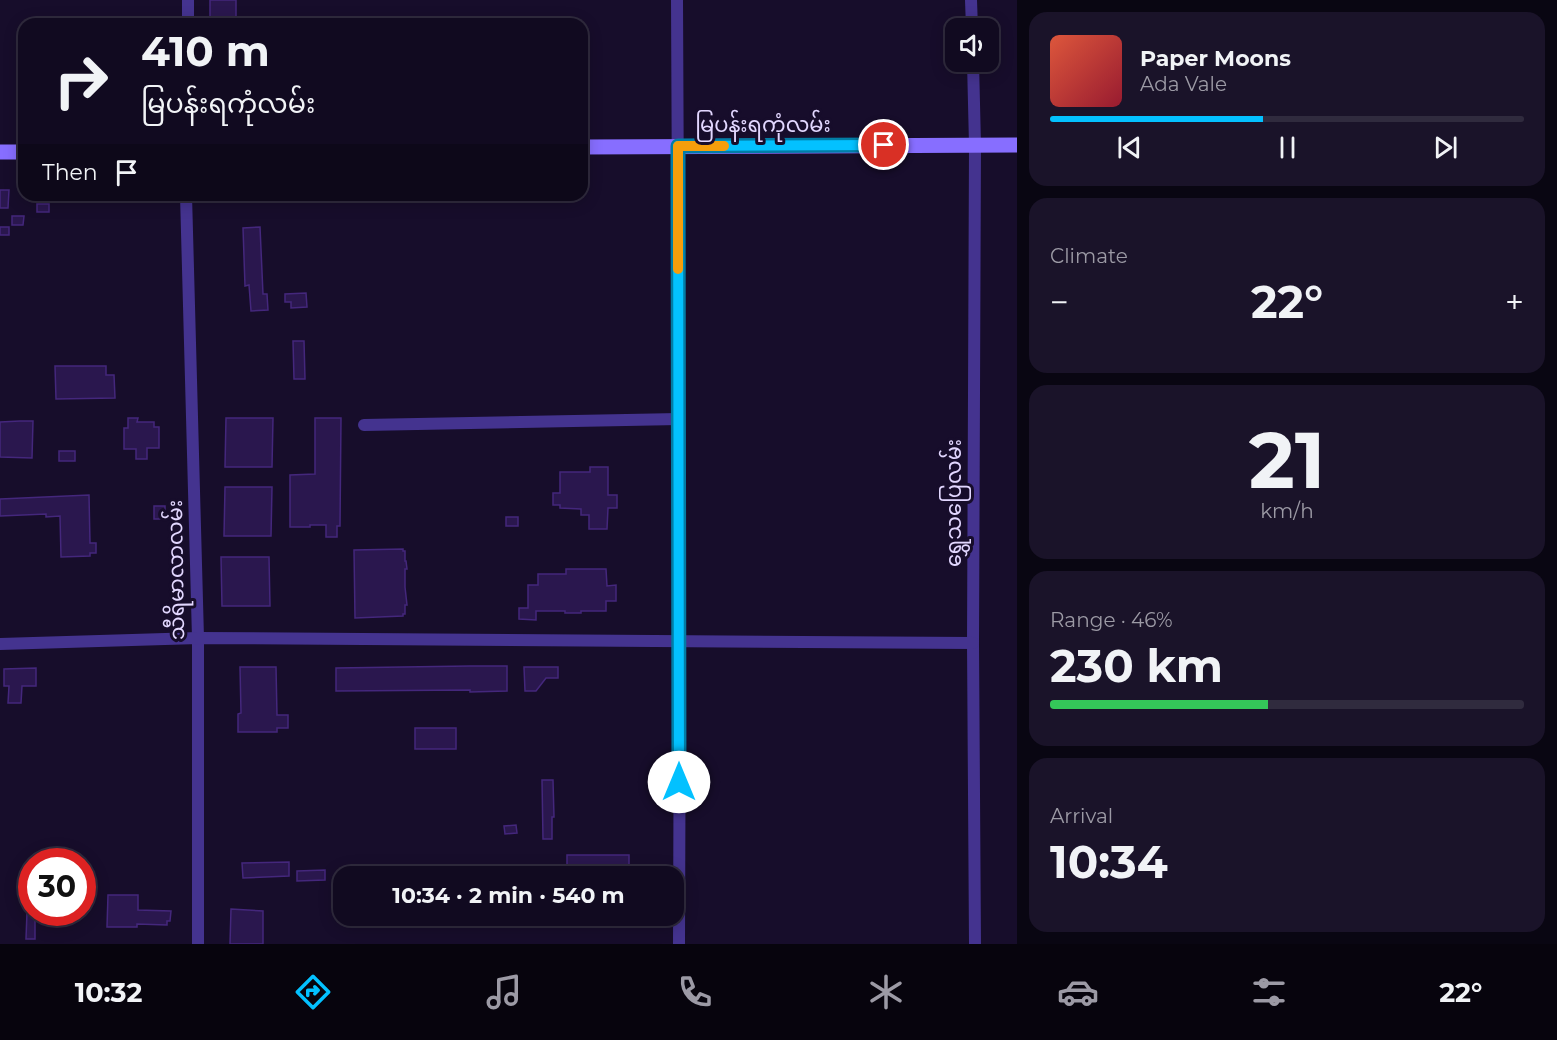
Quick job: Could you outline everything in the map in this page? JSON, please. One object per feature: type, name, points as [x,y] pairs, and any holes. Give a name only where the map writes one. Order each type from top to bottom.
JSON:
[{"type":"street","points":[[188,0],[188,18]]},
{"type":"street","points":[[677,0],[679,944]]},
{"type":"street","points":[[971,0],[972,18]]},
{"type":"street","name":"ရွှေသပြေလမ်း","points":[[973,72],[975,944]]},
{"type":"street","name":"မြပန်းရကုံလမ်း","points":[[588,147],[1017,145]]},
{"type":"street","points":[[0,152],[18,152]]},
{"type":"street","name":"သီရိမာလာလမ်း","points":[[186,201],[198,638],[198,944]]},
{"type":"street","points":[[364,425],[679,419]]},
{"type":"street","points":[[0,644],[198,638],[974,643]]},
{"type":"building","points":[[210,0],[236,0],[236,18],[210,18]]},
{"type":"building","points":[[0,190],[9,190],[8,208],[0,208]]},
{"type":"building","points":[[37,204],[49,204],[49,212],[37,212]]},
{"type":"building","points":[[12,216],[24,216],[23,225],[12,225]]},
{"type":"building","points":[[0,227],[9,227],[9,235],[0,235]]},
{"type":"building","points":[[260,227],[263,294],[267,294],[268,310],[251,311],[249,285],[245,286],[243,228]]},
{"type":"building","points":[[306,293],[307,307],[291,308],[291,302],[285,302],[285,294]]},
{"type":"building","points":[[293,341],[304,341],[305,379],[294,379]]},
{"type":"building","points":[[55,366],[106,366],[106,375],[114,375],[115,398],[56,399]]},
{"type":"building","points":[[128,418],[138,418],[137,422],[154,422],[154,427],[159,427],[159,448],[147,448],[147,459],[136,459],[136,449],[124,449],[124,428],[128,428]]},
{"type":"building","points":[[226,418],[273,418],[272,467],[225,467]]},
{"type":"building","points":[[315,418],[341,418],[340,526],[337,526],[337,537],[326,537],[326,525],[290,527],[290,475],[315,474]]},
{"type":"building","points":[[33,421],[32,458],[0,457],[0,422]]},
{"type":"building","points":[[59,451],[75,451],[75,461],[59,461]]},
{"type":"building","points":[[590,467],[608,467],[608,495],[617,495],[617,508],[608,508],[607,529],[589,529],[589,515],[581,515],[581,509],[560,508],[560,505],[553,505],[553,493],[560,493],[560,472],[590,472]]},
{"type":"building","points":[[225,487],[272,487],[271,536],[224,536]]},
{"type":"building","points":[[89,495],[90,543],[96,543],[96,553],[90,553],[90,556],[61,557],[60,516],[46,517],[46,514],[0,516],[0,499]]},
{"type":"building","points":[[154,506],[165,506],[165,519],[154,519]]},
{"type":"building","points":[[506,517],[518,517],[518,526],[506,526]]},
{"type":"building","points":[[403,549],[407,569],[405,569],[407,605],[405,605],[405,614],[403,616],[355,618],[354,550]]},
{"type":"building","points":[[221,557],[269,557],[270,606],[222,606]]},
{"type":"building","points":[[566,569],[606,569],[607,586],[616,585],[616,601],[606,601],[606,611],[565,613],[565,611],[536,611],[536,620],[519,619],[519,608],[528,608],[528,585],[538,585],[538,574],[566,574]]},
{"type":"building","points":[[507,666],[507,691],[336,691],[336,668]]},
{"type":"building","points":[[240,667],[276,667],[277,715],[288,715],[288,728],[277,728],[277,732],[238,732],[238,714],[241,713]]},
{"type":"building","points":[[524,667],[558,667],[558,678],[546,678],[536,691],[525,691]]},
{"type":"building","points":[[36,668],[36,686],[22,686],[21,703],[8,703],[9,686],[4,686],[4,669]]},
{"type":"building","points":[[415,728],[456,728],[456,749],[415,749]]},
{"type":"building","points":[[542,780],[553,780],[552,839],[543,839]]},
{"type":"building","points":[[516,825],[517,833],[505,834],[504,826]]},
{"type":"building","points":[[567,855],[629,855],[629,866],[567,866]]},
{"type":"building","points":[[289,862],[289,876],[243,878],[242,863]]},
{"type":"building","points":[[325,870],[325,880],[297,881],[297,871]]},
{"type":"building","points":[[108,895],[138,895],[138,910],[171,911],[170,921],[167,921],[167,925],[137,924],[137,927],[107,927]]},
{"type":"building","points":[[231,909],[263,911],[263,944],[230,944]]},
{"type":"building","points":[[26,926],[35,926],[35,939],[26,939]]},
{"type":"slow traffic","points":[[678,269],[678,146],[724,146]]},
{"type":"route","points":[[679,782],[678,146],[884,145]]}]
